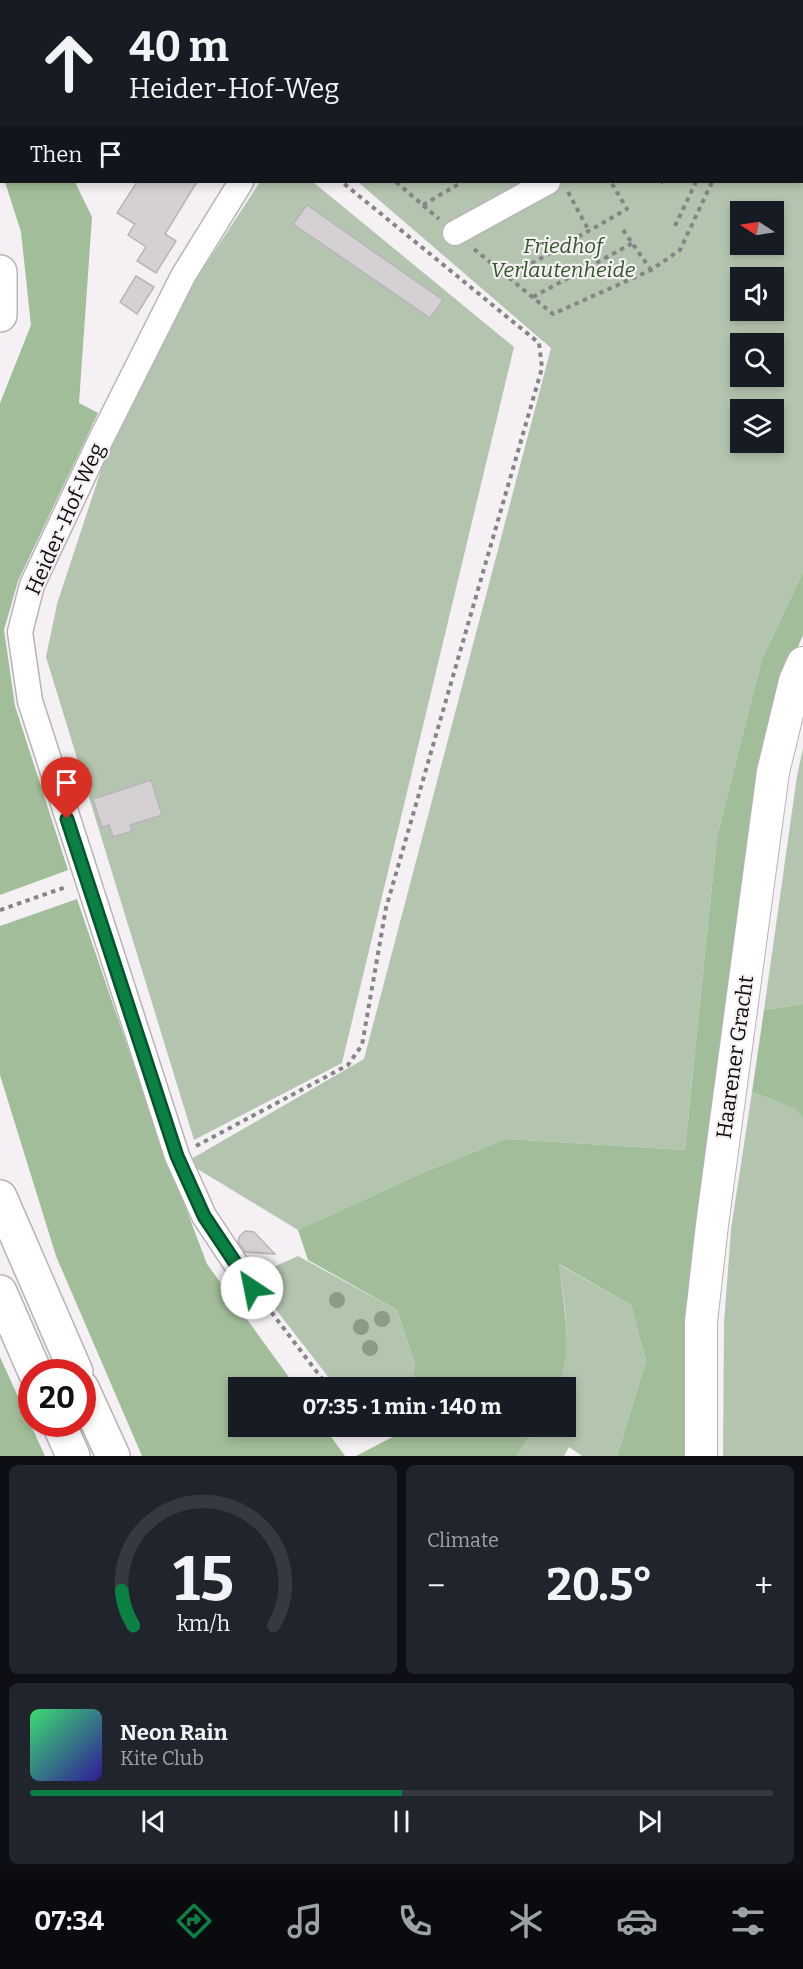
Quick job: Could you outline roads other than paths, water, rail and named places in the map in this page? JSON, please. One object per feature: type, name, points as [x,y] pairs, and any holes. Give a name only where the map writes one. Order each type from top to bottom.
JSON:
[{"type":"highway","points":[[0,272],[0,315]]},
{"type":"highway","points":[[0,1197],[70,1359]]},
{"type":"highway","points":[[0,1292],[29,1359]]},
{"type":"highway","points":[[96,1419],[113,1456]]},
{"type":"highway","points":[[65,1437],[73,1456]]},
{"type":"main road","name":"Haarener Gracht","points":[[701,1456],[701,1322],[712,1225],[773,772],[795,681],[803,663]]},
{"type":"street","name":"Heider-Hof-Weg","points":[[241,183],[183,276],[98,445],[32,585],[20,632],[30,701],[177,1156],[204,1216],[252,1288]]},
{"type":"street","points":[[455,233],[546,183]]},
{"type":"park label","name":"Friedhof Verlautenheide","points":[[563,258]]}]
